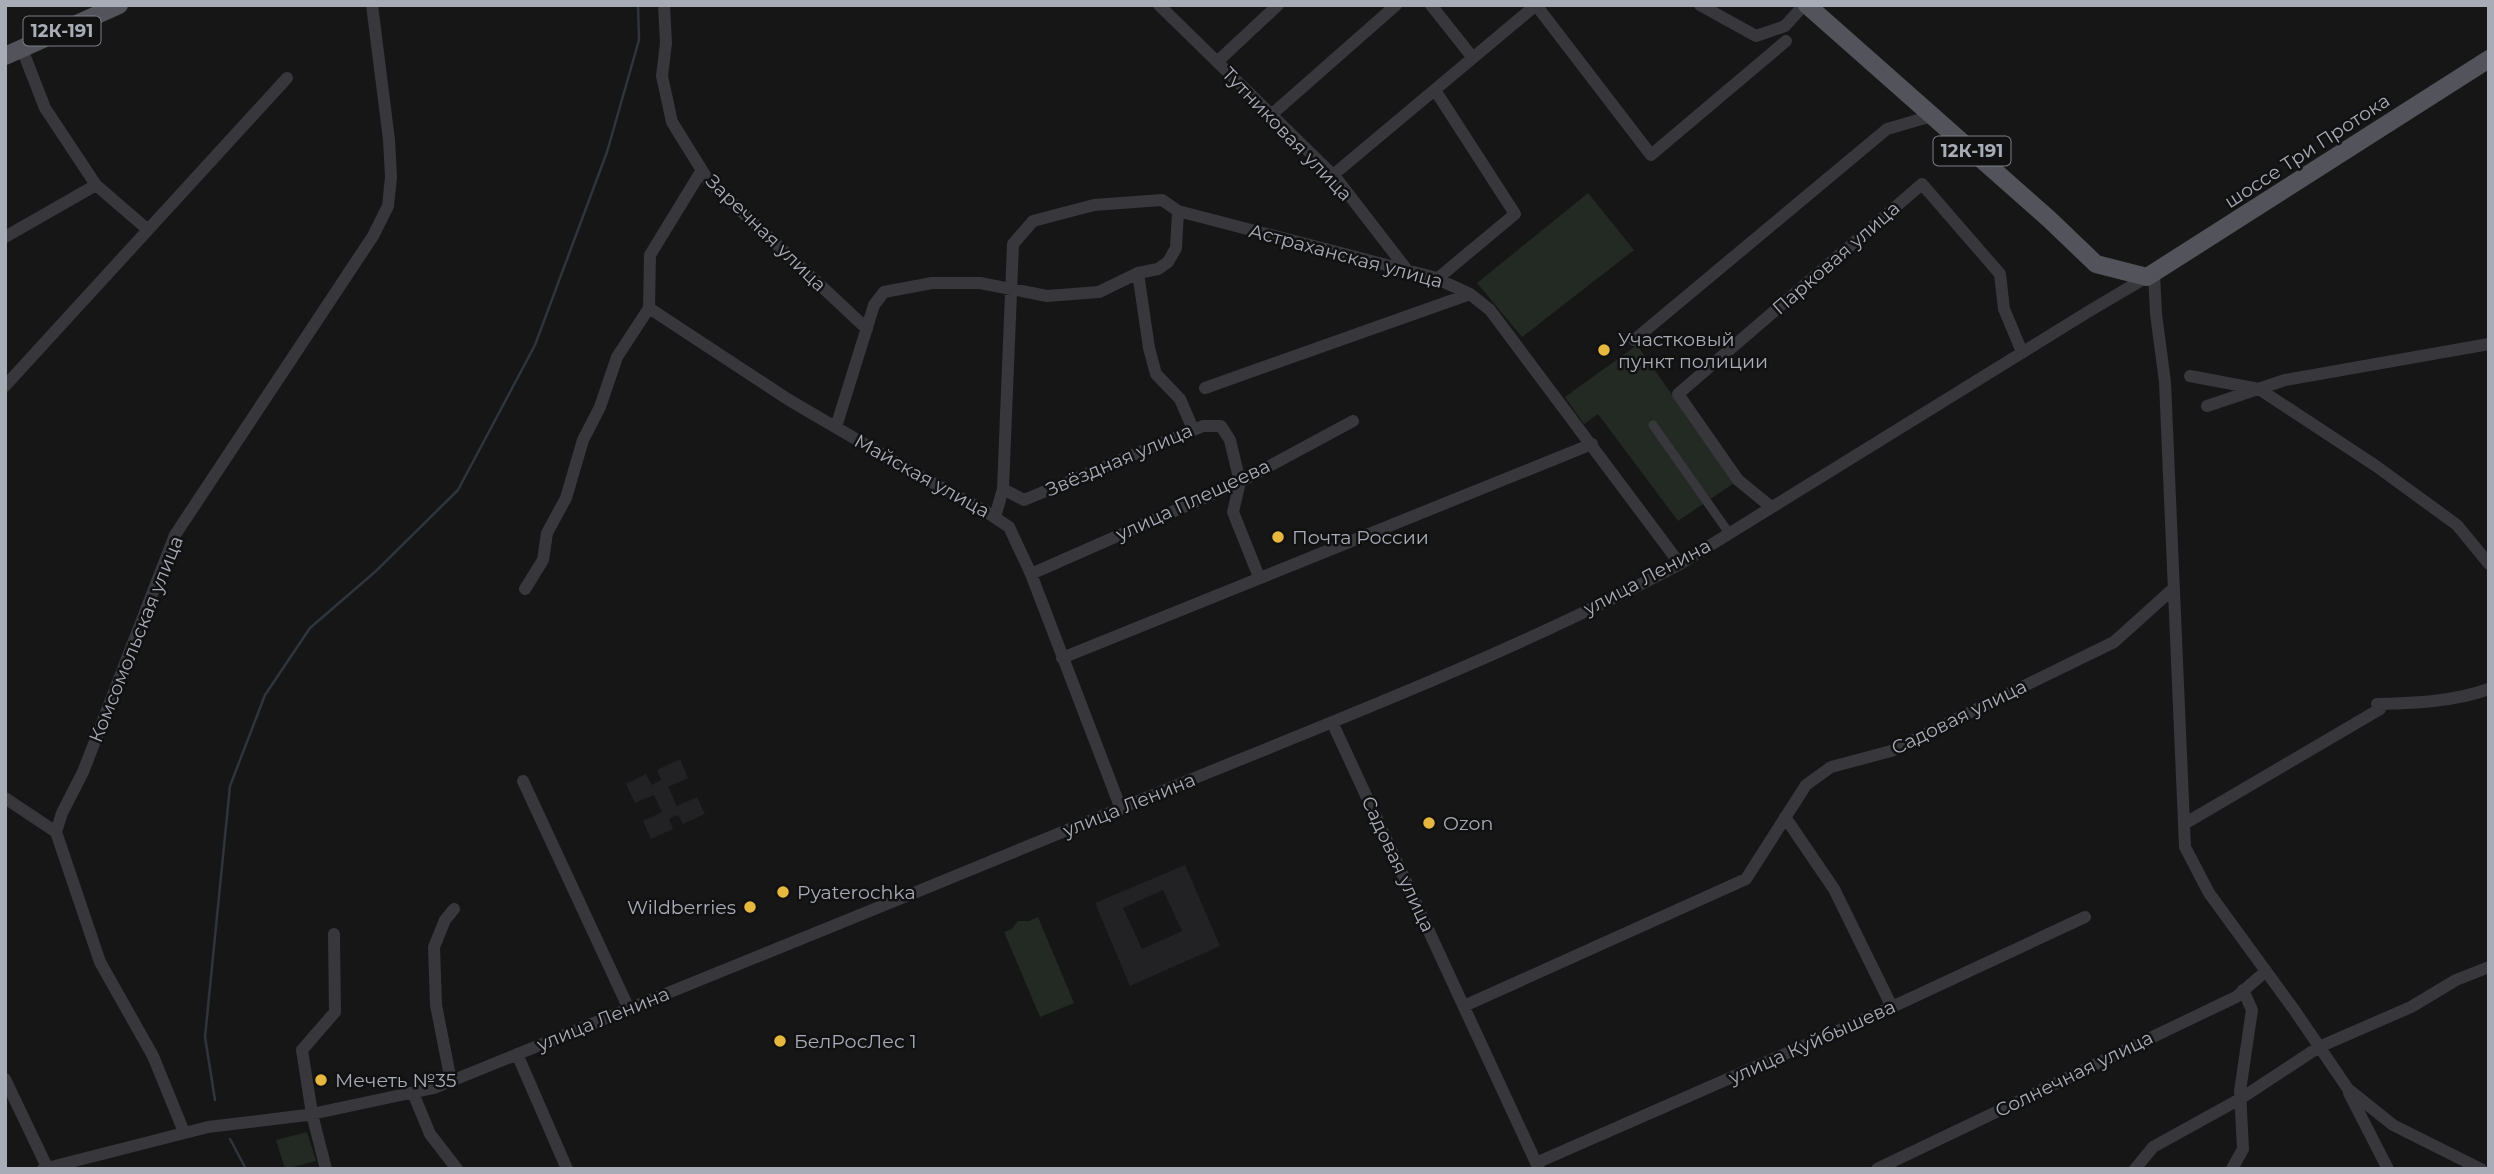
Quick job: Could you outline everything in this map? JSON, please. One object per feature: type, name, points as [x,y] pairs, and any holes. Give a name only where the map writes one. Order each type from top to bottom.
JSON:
[{"type":"main road","name":"12К-191","points":[[5,56],[119,5]]},
{"type":"main road","name":"12К-191","points":[[1805,5],[2049,219],[2096,264],[2150,275]]},
{"type":"main road","name":"шоссе Три Протока","points":[[2150,275],[2489,59]]},
{"type":"street","name":"Комсомольская улица","points":[[56,832],[62,813],[83,772],[175,535],[373,236],[388,206],[391,177],[389,140],[372,5]]},
{"type":"street","name":"Заречная улица","points":[[664,5],[666,43],[662,76],[672,122],[708,180],[867,329]]},
{"type":"street","name":"Тутниковая улица","points":[[1159,5],[1332,175],[1407,270]]},
{"type":"street","points":[[1217,62],[1278,5]]},
{"type":"street","points":[[1271,115],[1396,5]]},
{"type":"street","points":[[1431,5],[1473,58]]},
{"type":"street","points":[[1332,175],[1536,5],[1651,155],[1786,41]]},
{"type":"street","points":[[1700,5],[1756,36],[1785,26],[1805,5]]},
{"type":"street","points":[[22,49],[45,108],[96,184],[147,229]]},
{"type":"street","points":[[5,386],[287,78]]},
{"type":"street","points":[[1435,90],[1515,214],[1437,279]]},
{"type":"street","points":[[1634,340],[1887,129],[1932,116]]},
{"type":"street","points":[[525,589],[543,561],[547,533],[566,498],[583,440],[600,407],[617,357],[649,308],[650,255],[702,170]]},
{"type":"street","points":[[5,236],[96,184]]},
{"type":"street","name":"Парковая улица","points":[[1771,507],[1738,480],[1678,394],[1922,184],[2000,274],[2004,309],[2022,352]]},
{"type":"street","name":"Астраханская улица","points":[[995,517],[1003,489],[1013,244],[1033,222],[1094,205],[1162,200],[1178,211],[1407,270],[1437,279],[1469,294],[1490,310],[1680,564]]},
{"type":"street","points":[[836,427],[874,305],[884,292],[932,283],[980,282],[1047,296],[1099,292],[1138,273],[1158,269],[1168,262],[1176,248],[1178,211]]},
{"type":"street","points":[[1138,273],[1149,348],[1156,373],[1180,399],[1193,429]]},
{"type":"street","points":[[2150,275],[2165,382],[2185,847],[2209,893],[2348,1089],[2388,1169]]},
{"type":"street","name":"улица Ленина","points":[[45,1168],[79,1164],[184,1132],[312,1114],[413,1093],[451,1081],[1491,655],[1680,564],[2150,275]]},
{"type":"street","points":[[1205,388],[1469,294]]},
{"type":"street","name":"Майская улица","points":[[649,308],[789,400],[1009,527],[1031,575],[1121,808]]},
{"type":"street","points":[[2207,406],[2285,380],[2489,344]]},
{"type":"street","points":[[2190,376],[2259,389],[2376,466],[2457,526],[2489,564]]},
{"type":"street","name":"улица Плещеева","points":[[1031,575],[1240,482],[1353,421]]},
{"type":"street","points":[[1653,425],[1729,533]]},
{"type":"street","name":"Звёздная улица","points":[[1003,489],[1024,500],[1203,426],[1221,426],[1230,440],[1240,482]]},
{"type":"street","points":[[1062,658],[1591,444]]},
{"type":"street","points":[[1240,482],[1233,512],[1259,577]]},
{"type":"street","name":"Садовая улица","points":[[1464,1006],[1745,878],[1806,785],[1831,767],[1891,751],[2114,642],[2174,588]]},
{"type":"street","points":[[2184,824],[2378,707],[2465,698],[2489,689]]},
{"type":"street","name":"Садовая улица","points":[[1332,722],[1538,1166]]},
{"type":"street","points":[[523,782],[629,1009]]},
{"type":"street","points":[[5,798],[56,832],[100,962],[153,1056],[184,1132]]},
{"type":"street","points":[[1785,817],[1834,889],[1892,1007]]},
{"type":"street","points":[[451,1081],[436,1005],[434,947],[445,920],[454,909]]},
{"type":"street","name":"улица Куйбышева","points":[[1538,1166],[1892,1007],[2085,916]]},
{"type":"street","points":[[326,1169],[312,1114],[302,1050],[335,1012],[334,934]]},
{"type":"street","points":[[2135,1169],[2152,1147],[2240,1099],[2319,1047],[2411,1007],[2456,979],[2489,967]]},
{"type":"street","name":"Солнечная улица","points":[[1877,1169],[2235,997],[2266,971]]},
{"type":"street","points":[[2232,1169],[2243,1149],[2240,1099],[2252,1010],[2243,990]]},
{"type":"street","points":[[517,1054],[567,1169]]},
{"type":"street","points":[[5,1079],[45,1168]]},
{"type":"street","points":[[2348,1089],[2393,1125],[2481,1169]]},
{"type":"street","points":[[413,1093],[430,1134],[457,1169]]},
{"type":"shaded area","points":[[1588,193],[1634,250],[1522,337],[1477,283]]},
{"type":"shaded area","points":[[1637,345],[1734,483],[1678,521],[1598,414],[1584,424],[1565,397]]},
{"type":"shaded area","points":[[680,759],[688,778],[668,787],[677,806],[697,797],[705,814],[683,824],[678,815],[669,819],[673,829],[651,839],[643,821],[662,812],[654,795],[635,803],[626,784],[646,774],[652,785],[661,780],[657,770]]},
{"type":"shaded area","points":[[1185,865],[1220,946],[1130,986],[1095,903]],"holes":[[[1163,890],[1182,931],[1142,949],[1123,908]]]},
{"type":"shaded area","points":[[1038,917],[1074,1003],[1040,1017],[1004,932],[1012,929],[1018,921],[1029,921]]},
{"type":"shaded area","points":[[307,1132],[316,1161],[285,1169],[276,1140]]},
{"type":"waterway","points":[[215,1100],[205,1037],[230,786],[265,695],[310,628],[376,571],[458,490],[535,345],[607,152],[639,40],[638,5]]},
{"type":"waterway","points":[[230,1139],[246,1169]]},
{"type":"place","name":"Участковый пункт полиции","points":[[1604,350]]},
{"type":"place","name":"Почта России","points":[[1278,537]]},
{"type":"place","name":"Ozon","points":[[1429,823]]},
{"type":"place","name":"Pyaterochka","points":[[783,892]]},
{"type":"place","name":"Wildberries","points":[[750,907]]},
{"type":"place","name":"БелРосЛес 1","points":[[780,1041]]},
{"type":"place","name":"Мечеть №35","points":[[321,1080]]}]
